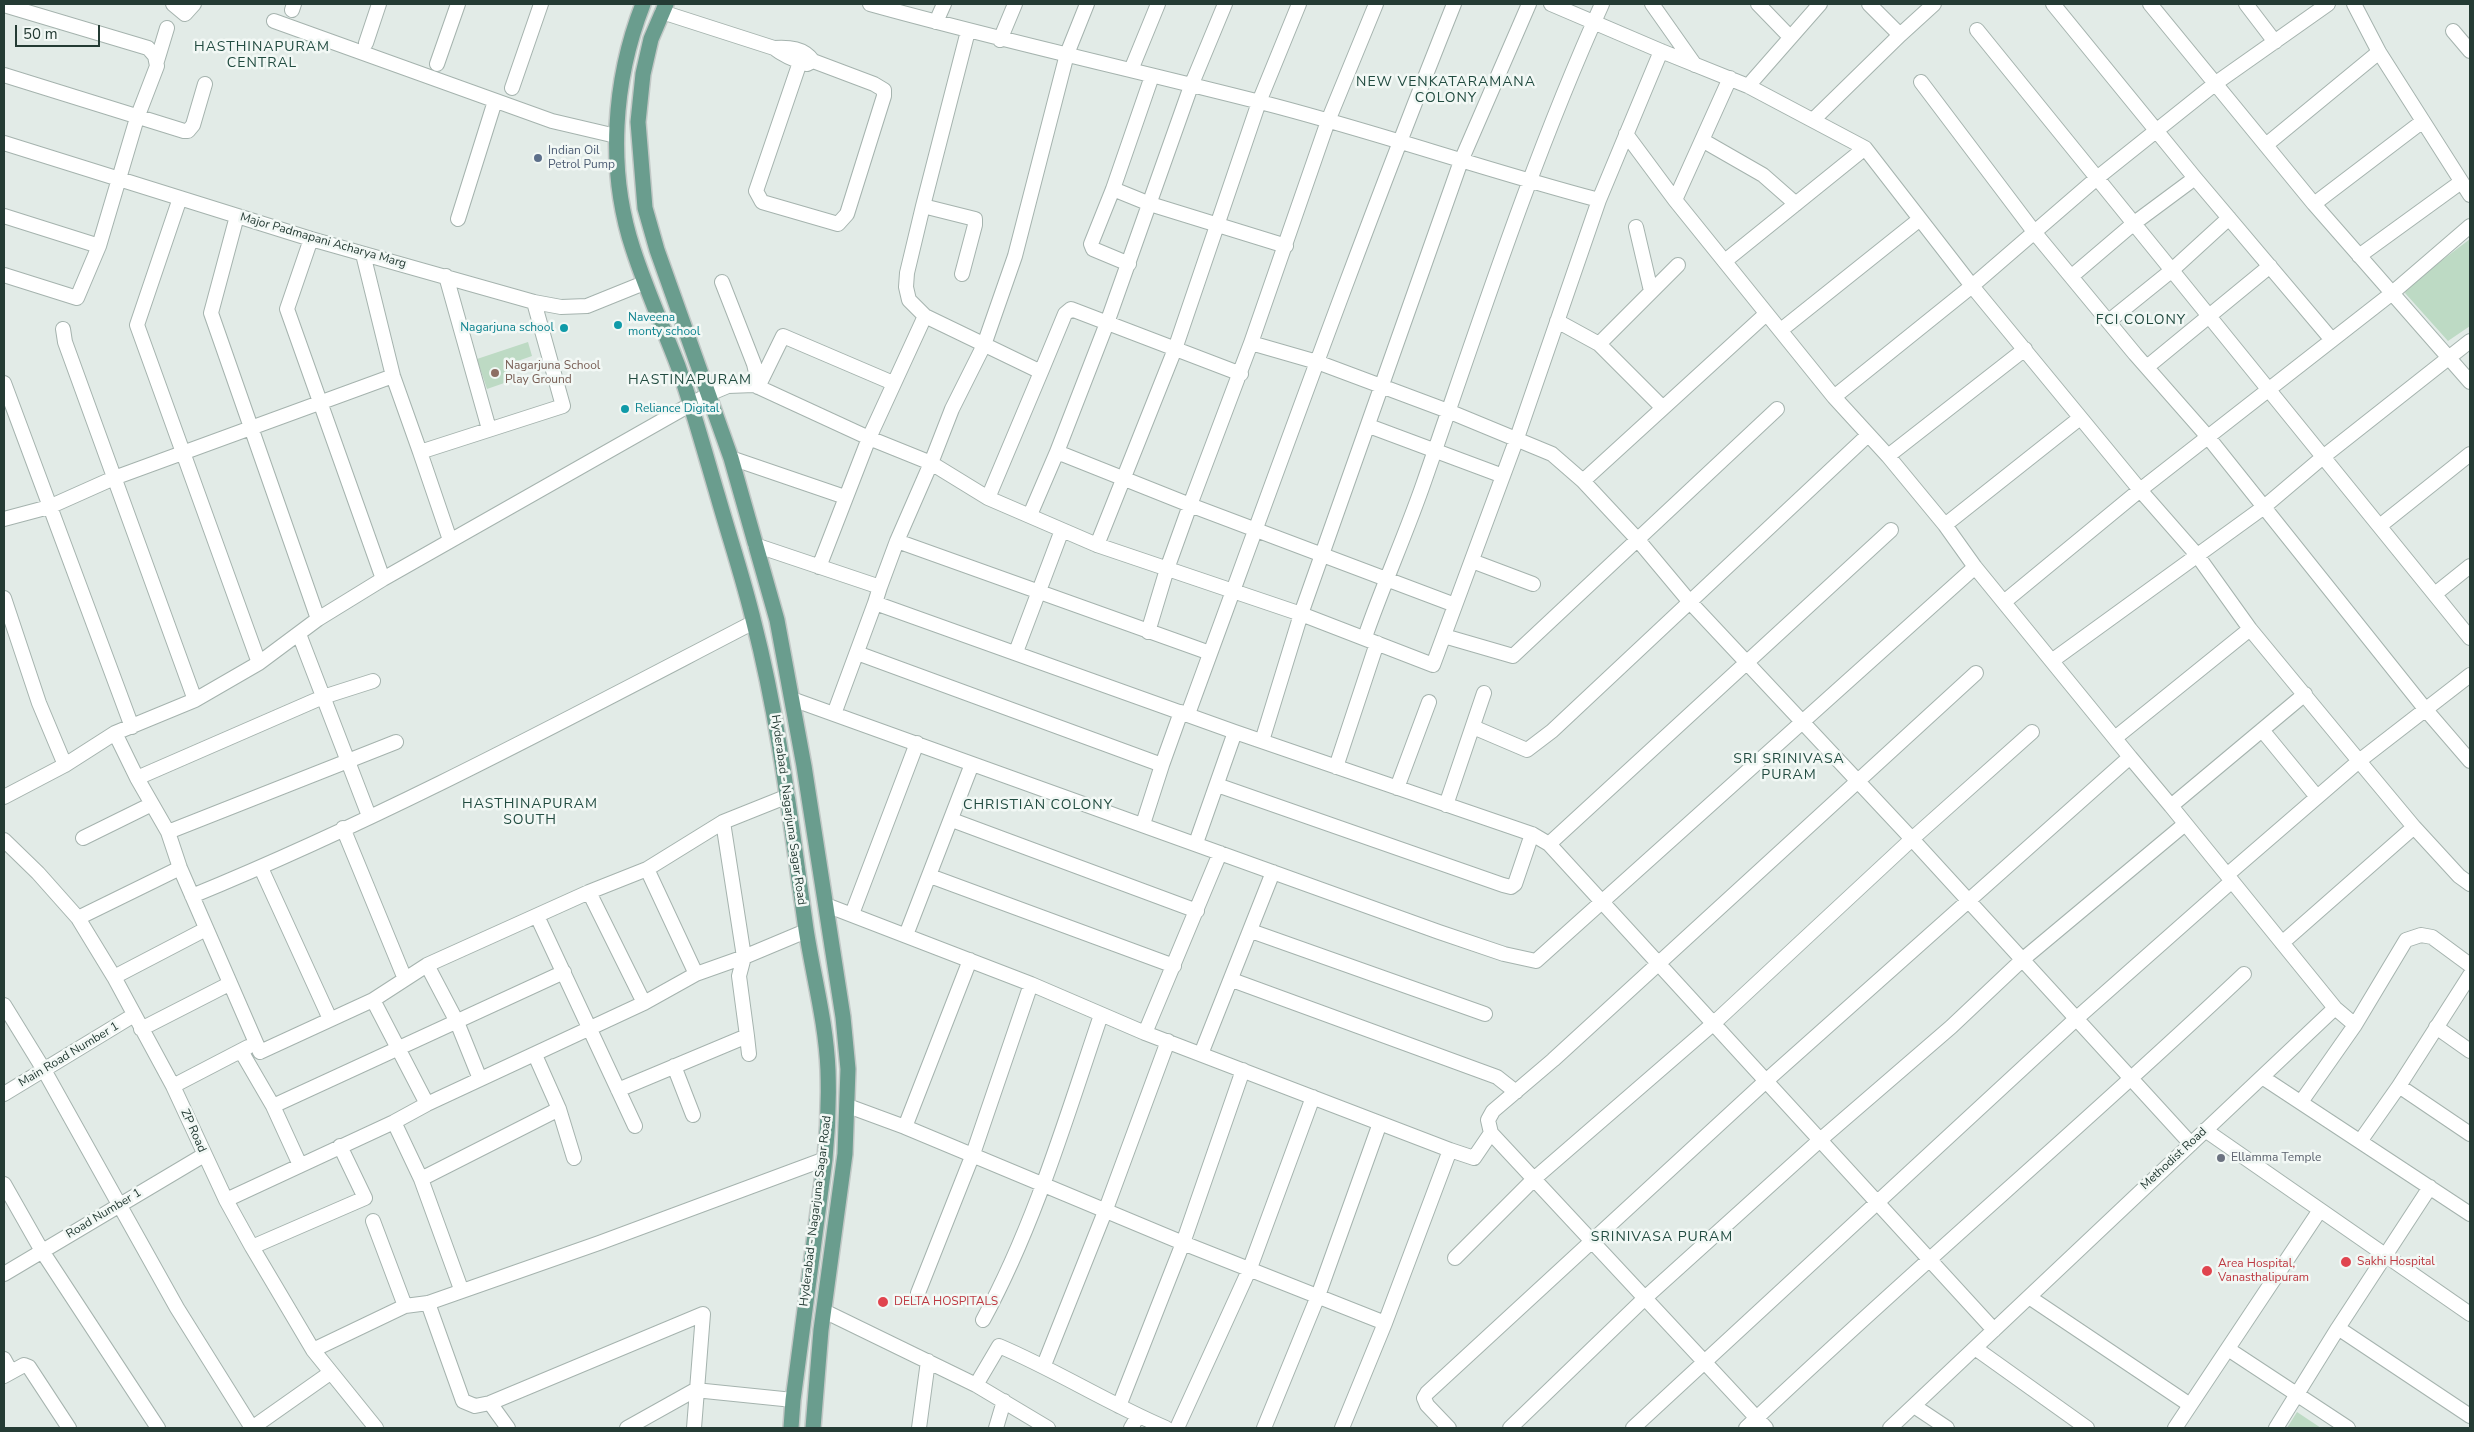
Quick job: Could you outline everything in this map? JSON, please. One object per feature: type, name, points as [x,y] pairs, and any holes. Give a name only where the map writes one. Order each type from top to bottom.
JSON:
[{"type":"main road","name":"Hyderabad - Nagarjuna Sagar Road","points":[[643,4],[632,32],[622,70],[616,136],[623,212],[644,283],[678,365],[691,405],[754,622],[773,708],[788,796],[806,931],[824,1033],[828,1068],[828,1125],[825,1159],[793,1400],[791,1428]]},
{"type":"main road","name":"Hyderabad - Nagarjuna Sagar Road","points":[[664,8],[652,39],[643,74],[638,122],[645,208],[657,250],[731,458],[777,620],[792,699],[843,1017],[848,1069],[845,1154],[824,1311],[813,1428]]},
{"type":"street","points":[[173,4],[186,14],[194,4]]},
{"type":"street","points":[[366,43],[379,4]]},
{"type":"street","points":[[437,64],[458,4]]},
{"type":"street","points":[[512,88],[541,4]]},
{"type":"street","points":[[870,4],[1000,40],[1068,54],[1259,102],[1529,182],[1599,200]]},
{"type":"street","points":[[936,22],[944,4]]},
{"type":"street","points":[[1000,40],[1015,4]]},
{"type":"street","points":[[834,714],[897,541],[952,409],[984,345],[1015,256],[1068,54],[1087,4]]},
{"type":"street","points":[[1131,70],[1158,4]]},
{"type":"street","points":[[1030,515],[1057,452],[1107,323],[1192,86],[1224,4]]},
{"type":"street","points":[[1097,544],[1124,480],[1174,349],[1259,102],[1299,4]]},
{"type":"street","points":[[1148,632],[1167,569],[1241,374],[1328,121],[1376,4]]},
{"type":"street","points":[[1143,824],[1162,765],[1210,653],[1254,528],[1398,143],[1454,4]]},
{"type":"street","points":[[1262,741],[1302,614],[1461,161],[1529,4]]},
{"type":"street","points":[[1551,4],[1661,52],[1748,86],[1865,148],[1972,286],[2140,490],[2197,555],[2250,629],[2414,827],[2459,876],[2470,884]]},
{"type":"street","points":[[1336,767],[1371,640],[1386,577],[1435,450],[1529,182],[1602,4]]},
{"type":"street","points":[[1758,4],[1789,36]]},
{"type":"street","points":[[1748,86],[1789,36],[1820,4]]},
{"type":"street","points":[[1869,4],[1900,35]]},
{"type":"street","points":[[1814,120],[1934,4]]},
{"type":"street","points":[[2053,4],[2195,178],[2332,340]]},
{"type":"street","points":[[2150,4],[2314,204],[2470,382]]},
{"type":"street","points":[[2246,4],[2275,42]]},
{"type":"street","points":[[1834,397],[1972,286],[2097,178],[2216,83],[2328,4]]},
{"type":"street","points":[[2354,4],[2379,52],[2470,195]]},
{"type":"street","points":[[4,5],[148,48],[157,61]]},
{"type":"street","points":[[1656,5],[1695,65]]},
{"type":"street","points":[[664,8],[774,48],[784,56],[807,61],[874,84],[884,90],[884,96],[847,214],[838,224],[762,202],[756,191],[807,61]]},
{"type":"street","points":[[274,21],[552,121],[616,136]]},
{"type":"street","points":[[4,275],[77,298],[99,246],[117,179],[137,118],[157,66],[167,28]]},
{"type":"street","points":[[1977,30],[2208,317],[2381,525],[2470,638]]},
{"type":"street","points":[[968,31],[906,273],[906,287],[909,300],[925,316],[1041,372]]},
{"type":"street","points":[[2453,31],[2470,52]]},
{"type":"street","points":[[4,797],[65,765],[115,733],[132,728],[195,700],[259,663],[318,619],[450,540],[709,394],[728,386],[741,384],[756,386],[869,438],[931,463],[988,498],[1062,530],[1167,569],[1302,614],[1433,666],[1503,476],[1599,200],[1661,52]]},
{"type":"street","points":[[2266,145],[2379,52]]},
{"type":"street","points":[[4,75],[137,118],[188,131],[193,125],[205,84]]},
{"type":"street","points":[[1129,264],[1093,249],[1091,244],[1113,189],[1152,76]]},
{"type":"street","points":[[1675,200],[1730,78]]},
{"type":"street","points":[[1921,82],[2035,232],[2208,437],[2426,710],[2470,761]]},
{"type":"street","points":[[458,219],[495,101]]},
{"type":"street","points":[[2314,204],[2423,121]]},
{"type":"street","points":[[1626,134],[1675,200],[1766,314],[1834,397],[1888,456],[1945,525],[1975,567],[2053,660],[2335,1008],[2355,1025]]},
{"type":"street","points":[[1702,140],[1763,175],[1796,204]]},
{"type":"street","name":"Major Padmapani Acharya Marg","points":[[4,143],[311,239],[534,302],[561,307],[587,306],[644,283]]},
{"type":"street","points":[[1725,261],[1865,148]]},
{"type":"street","points":[[2072,276],[2133,224],[2195,178]]},
{"type":"street","points":[[2359,256],[2461,182]]},
{"type":"street","points":[[1113,189],[1150,204],[1286,246]]},
{"type":"street","points":[[180,198],[137,325],[259,663]]},
{"type":"street","points":[[923,206],[975,219],[976,225],[962,274]]},
{"type":"street","points":[[4,216],[99,246]]},
{"type":"street","points":[[237,216],[211,313],[318,619]]},
{"type":"street","points":[[2109,321],[2171,271],[2229,218]]},
{"type":"street","points":[[1781,330],[1920,219]]},
{"type":"street","points":[[2004,602],[2140,490],[2391,294],[2470,226]]},
{"type":"street","points":[[1636,227],[1651,291]]},
{"type":"street","points":[[311,239],[287,309],[383,579]]},
{"type":"street","points":[[363,254],[393,376],[450,540]]},
{"type":"street","points":[[1599,344],[1678,264]]},
{"type":"street","points":[[2147,367],[2270,266]]},
{"type":"street","points":[[446,276],[489,429]]},
{"type":"street","points":[[722,282],[754,364],[757,377],[756,386]]},
{"type":"street","points":[[420,452],[563,406],[534,302]]},
{"type":"street","points":[[988,498],[1068,310],[1077,309],[1107,323],[1241,374]]},
{"type":"street","points":[[1583,481],[1766,314]]},
{"type":"street","points":[[820,567],[869,438],[925,316]]},
{"type":"street","points":[[1557,321],[1599,344],[1663,408]]},
{"type":"street","points":[[63,329],[65,342],[195,700]]},
{"type":"street","points":[[756,386],[782,336],[893,383]]},
{"type":"street","points":[[2053,660],[2264,508],[2323,457],[2470,341]]},
{"type":"street","points":[[1251,343],[1317,362],[1383,386],[1552,454],[1583,481],[1638,540],[1689,601],[1912,839],[2191,1144]]},
{"type":"street","points":[[1888,456],[2025,349]]},
{"type":"street","points":[[4,519],[49,507],[114,478],[393,376]]},
{"type":"street","points":[[4,383],[132,728]]},
{"type":"street","points":[[1444,636],[1513,656],[1777,410]]},
{"type":"street","points":[[1945,525],[2080,418]]},
{"type":"street","points":[[1369,426],[1503,476]]},
{"type":"street","points":[[1473,727],[1527,750],[1552,731],[1868,435]]},
{"type":"street","points":[[1057,452],[1124,480],[1254,528],[1322,556],[1386,577],[1455,605]]},
{"type":"street","points":[[2381,525],[2470,454]]},
{"type":"street","points":[[731,458],[845,497]]},
{"type":"street","points":[[1016,652],[1062,530]]},
{"type":"street","points":[[1549,844],[1892,530]]},
{"type":"street","points":[[897,541],[1210,653]]},
{"type":"street","points":[[755,545],[880,587]]},
{"type":"street","points":[[1472,561],[1533,584]]},
{"type":"street","points":[[2435,594],[2470,566]]},
{"type":"street","points":[[792,699],[1449,935],[1504,954],[1536,961],[1604,902],[1975,567]]},
{"type":"street","points":[[4,598],[39,703],[65,765]]},
{"type":"street","points":[[875,603],[1235,732],[1532,834],[1549,844],[1994,1330]]},
{"type":"street","points":[[192,896],[261,868],[498,754],[754,622]]},
{"type":"street","points":[[2115,738],[2250,629]]},
{"type":"street","points":[[299,634],[369,816]]},
{"type":"street","points":[[857,653],[1162,765]]},
{"type":"street","points":[[1976,673],[1493,1111],[1488,1120],[1491,1133],[1706,1362],[1756,1425],[1930,1259],[2132,1080],[2244,974]]},
{"type":"street","points":[[1633,1428],[2317,797],[2359,761],[2470,675]]},
{"type":"street","points":[[137,778],[323,697],[373,681]]},
{"type":"street","points":[[1446,805],[1484,693]]},
{"type":"street","points":[[2171,806],[2305,694]]},
{"type":"street","points":[[1397,788],[1429,702]]},
{"type":"street","points":[[2262,730],[2317,797]]},
{"type":"street","points":[[1196,843],[1235,732]]},
{"type":"street","points":[[1455,1258],[1535,1178],[1714,1023],[1912,839],[2032,732]]},
{"type":"street","points":[[115,733],[137,778],[168,832],[180,868],[260,1052],[373,1000],[427,965],[589,892],[647,869],[724,822],[788,796]]},
{"type":"street","points":[[168,832],[346,760],[396,742]]},
{"type":"street","points":[[852,914],[916,743]]},
{"type":"street","points":[[1449,1428],[1427,1405],[1424,1398],[1427,1393],[1767,1080],[2130,757]]},
{"type":"street","points":[[906,934],[952,820],[972,764]]},
{"type":"street","points":[[1217,785],[1511,887],[1515,884],[1532,834]]},
{"type":"street","points":[[83,838],[152,804]]},
{"type":"street","points":[[952,820],[1197,911]]},
{"type":"street","points":[[724,822],[744,957],[739,976],[749,1054]]},
{"type":"street","points":[[1510,1428],[1646,1297],[1820,1140],[1951,1027],[2022,960],[2185,824]]},
{"type":"street","points":[[2282,943],[2414,827]]},
{"type":"street","points":[[343,828],[405,980]]},
{"type":"street","name":"ZP Road","points":[[4,840],[38,873],[78,918],[114,977],[173,1086],[226,1200],[252,1247],[313,1350],[371,1427]]},
{"type":"street","points":[[1145,1033],[1220,853]]},
{"type":"street","points":[[78,918],[180,868]]},
{"type":"street","points":[[261,868],[330,1019]]},
{"type":"street","points":[[647,869],[696,974]]},
{"type":"street","points":[[1201,1054],[1232,980],[1273,872]]},
{"type":"street","points":[[930,876],[1174,966]]},
{"type":"street","points":[[589,892],[644,1003]]},
{"type":"street","points":[[826,905],[906,934],[1031,984],[1145,1033],[1168,1040],[1450,1150],[1474,1158],[1491,1133]]},
{"type":"street","points":[[537,916],[635,1126]]},
{"type":"street","points":[[114,977],[206,929]]},
{"type":"street","points":[[226,1200],[394,1122],[427,1104],[535,1056],[644,1003],[696,974],[744,957],[806,931]]},
{"type":"street","points":[[1251,931],[1485,1014]]},
{"type":"street","points":[[2301,1102],[2355,1025],[2406,940],[2421,935],[2432,936],[2470,966]]},
{"type":"street","points":[[905,1127],[970,960]]},
{"type":"street","points":[[427,965],[457,1022],[480,1080]]},
{"type":"street","points":[[273,1106],[564,972]]},
{"type":"street","points":[[2360,1140],[2399,1086],[2470,975]]},
{"type":"street","points":[[1232,980],[1497,1076],[1516,1092]]},
{"type":"street","points":[[141,1029],[229,984]]},
{"type":"street","points":[[918,1294],[973,1154],[1031,984]]},
{"type":"street","points":[[373,1000],[427,1104]]},
{"type":"street","points":[[4,1005],[44,1070],[177,1308],[252,1428],[330,1373]]},
{"type":"street","name":"Methodist Road","points":[[1890,1428],[2335,1008]]},
{"type":"street","name":"Main Road Number 1","points":[[4,1094],[134,1015]]},
{"type":"street","points":[[983,1320],[1044,1185],[1101,1015]]},
{"type":"street","points":[[2436,1027],[2470,1050]]},
{"type":"street","points":[[618,1090],[746,1036]]},
{"type":"street","points":[[1044,1365],[1106,1209],[1168,1040]]},
{"type":"street","points":[[173,1086],[241,1052],[256,1042]]},
{"type":"street","points":[[241,1052],[273,1106],[300,1165]]},
{"type":"street","points":[[535,1056],[559,1109],[574,1158]]},
{"type":"street","points":[[674,1066],[693,1115]]},
{"type":"street","points":[[1119,1406],[1183,1243],[1243,1070]]},
{"type":"street","points":[[2262,1077],[2470,1214]]},
{"type":"street","points":[[2399,1086],[2470,1134]]},
{"type":"street","points":[[1177,1428],[1250,1268],[1313,1097]]},
{"type":"street","points":[[848,1106],[973,1154],[1183,1243],[1385,1323]]},
{"type":"street","points":[[421,1179],[559,1109]]},
{"type":"street","points":[[394,1122],[421,1179],[461,1289]]},
{"type":"street","points":[[1264,1428],[1318,1296],[1380,1124]]},
{"type":"street","points":[[2205,1130],[2470,1314]]},
{"type":"street","points":[[252,1247],[365,1198],[340,1146]]},
{"type":"street","points":[[1342,1428],[1385,1323],[1450,1150]]},
{"type":"street","name":"Road Number 1","points":[[4,1274],[204,1155]]},
{"type":"street","points":[[313,1350],[405,1306],[428,1302],[461,1289],[599,1243],[825,1159]]},
{"type":"street","points":[[4,1184],[42,1251],[158,1428]]},
{"type":"street","points":[[2276,1428],[2338,1328],[2430,1187]]},
{"type":"street","points":[[2175,1428],[2320,1210]]},
{"type":"street","points":[[373,1221],[405,1306]]},
{"type":"street","points":[[2028,1297],[2190,1405]]},
{"type":"street","points":[[428,1302],[463,1401],[475,1406],[490,1403],[703,1314],[695,1390],[694,1428]]},
{"type":"street","points":[[824,1311],[976,1385],[1048,1428]]},
{"type":"street","points":[[2338,1328],[2470,1416]]},
{"type":"street","points":[[976,1385],[999,1346],[1044,1365],[1119,1406],[1134,1422],[1166,1428]]},
{"type":"street","points":[[1975,1348],[2086,1428]]},
{"type":"street","points":[[2228,1349],[2348,1428]]},
{"type":"street","points":[[4,1359],[8,1374],[24,1365],[29,1367],[69,1428]]},
{"type":"street","points":[[918,1428],[928,1362]]},
{"type":"street","points":[[627,1428],[695,1390],[793,1400]]},
{"type":"street","points":[[996,1428],[1004,1401]]},
{"type":"street","points":[[490,1403],[508,1428]]},
{"type":"street","points":[[1914,1406],[1947,1428]]},
{"type":"green space","points":[[2470,239],[2470,326],[2448,341],[2405,293],[2408,286]]},
{"type":"green space","name":"Nagarjuna School Play Ground","points":[[528,342],[532,356],[506,365],[510,381],[487,389],[477,359]]},
{"type":"green space","points":[[2297,1412],[2321,1428],[2287,1428]]},
{"type":"place","name":"Indian Oil Petrol Pump","points":[[538,158]]},
{"type":"place","name":"Naveena monty school","points":[[618,325]]},
{"type":"place","name":"Nagarjuna school","points":[[564,328]]},
{"type":"place","name":"Nagarjuna School Play Ground","points":[[495,373]]},
{"type":"place","name":"Reliance Digital","points":[[625,409]]},
{"type":"place","name":"Ellamma Temple","points":[[2221,1158]]},
{"type":"place","name":"Sakhi Hospital","points":[[2346,1262]]},
{"type":"place","name":"Area Hospital, Vanasthalipuram","points":[[2207,1271]]},
{"type":"place","name":"DELTA HOSPITALS","points":[[883,1302]]},
{"type":"district","name":"HASTHINAPURAM CENTRAL","points":[[262,56]]},
{"type":"district","name":"NEW VENKATARAMANA COLONY","points":[[1446,92]]},
{"type":"district","name":"FCI COLONY","points":[[2141,321]]},
{"type":"district","name":"HASTINAPURAM","points":[[690,381]]},
{"type":"district","name":"SRI SRINIVASA PURAM","points":[[1789,768]]},
{"type":"district","name":"CHRISTIAN COLONY","points":[[1038,806]]},
{"type":"district","name":"HASTHINAPURAM SOUTH","points":[[530,814]]},
{"type":"district","name":"SRINIVASA PURAM","points":[[1662,1238]]}]
